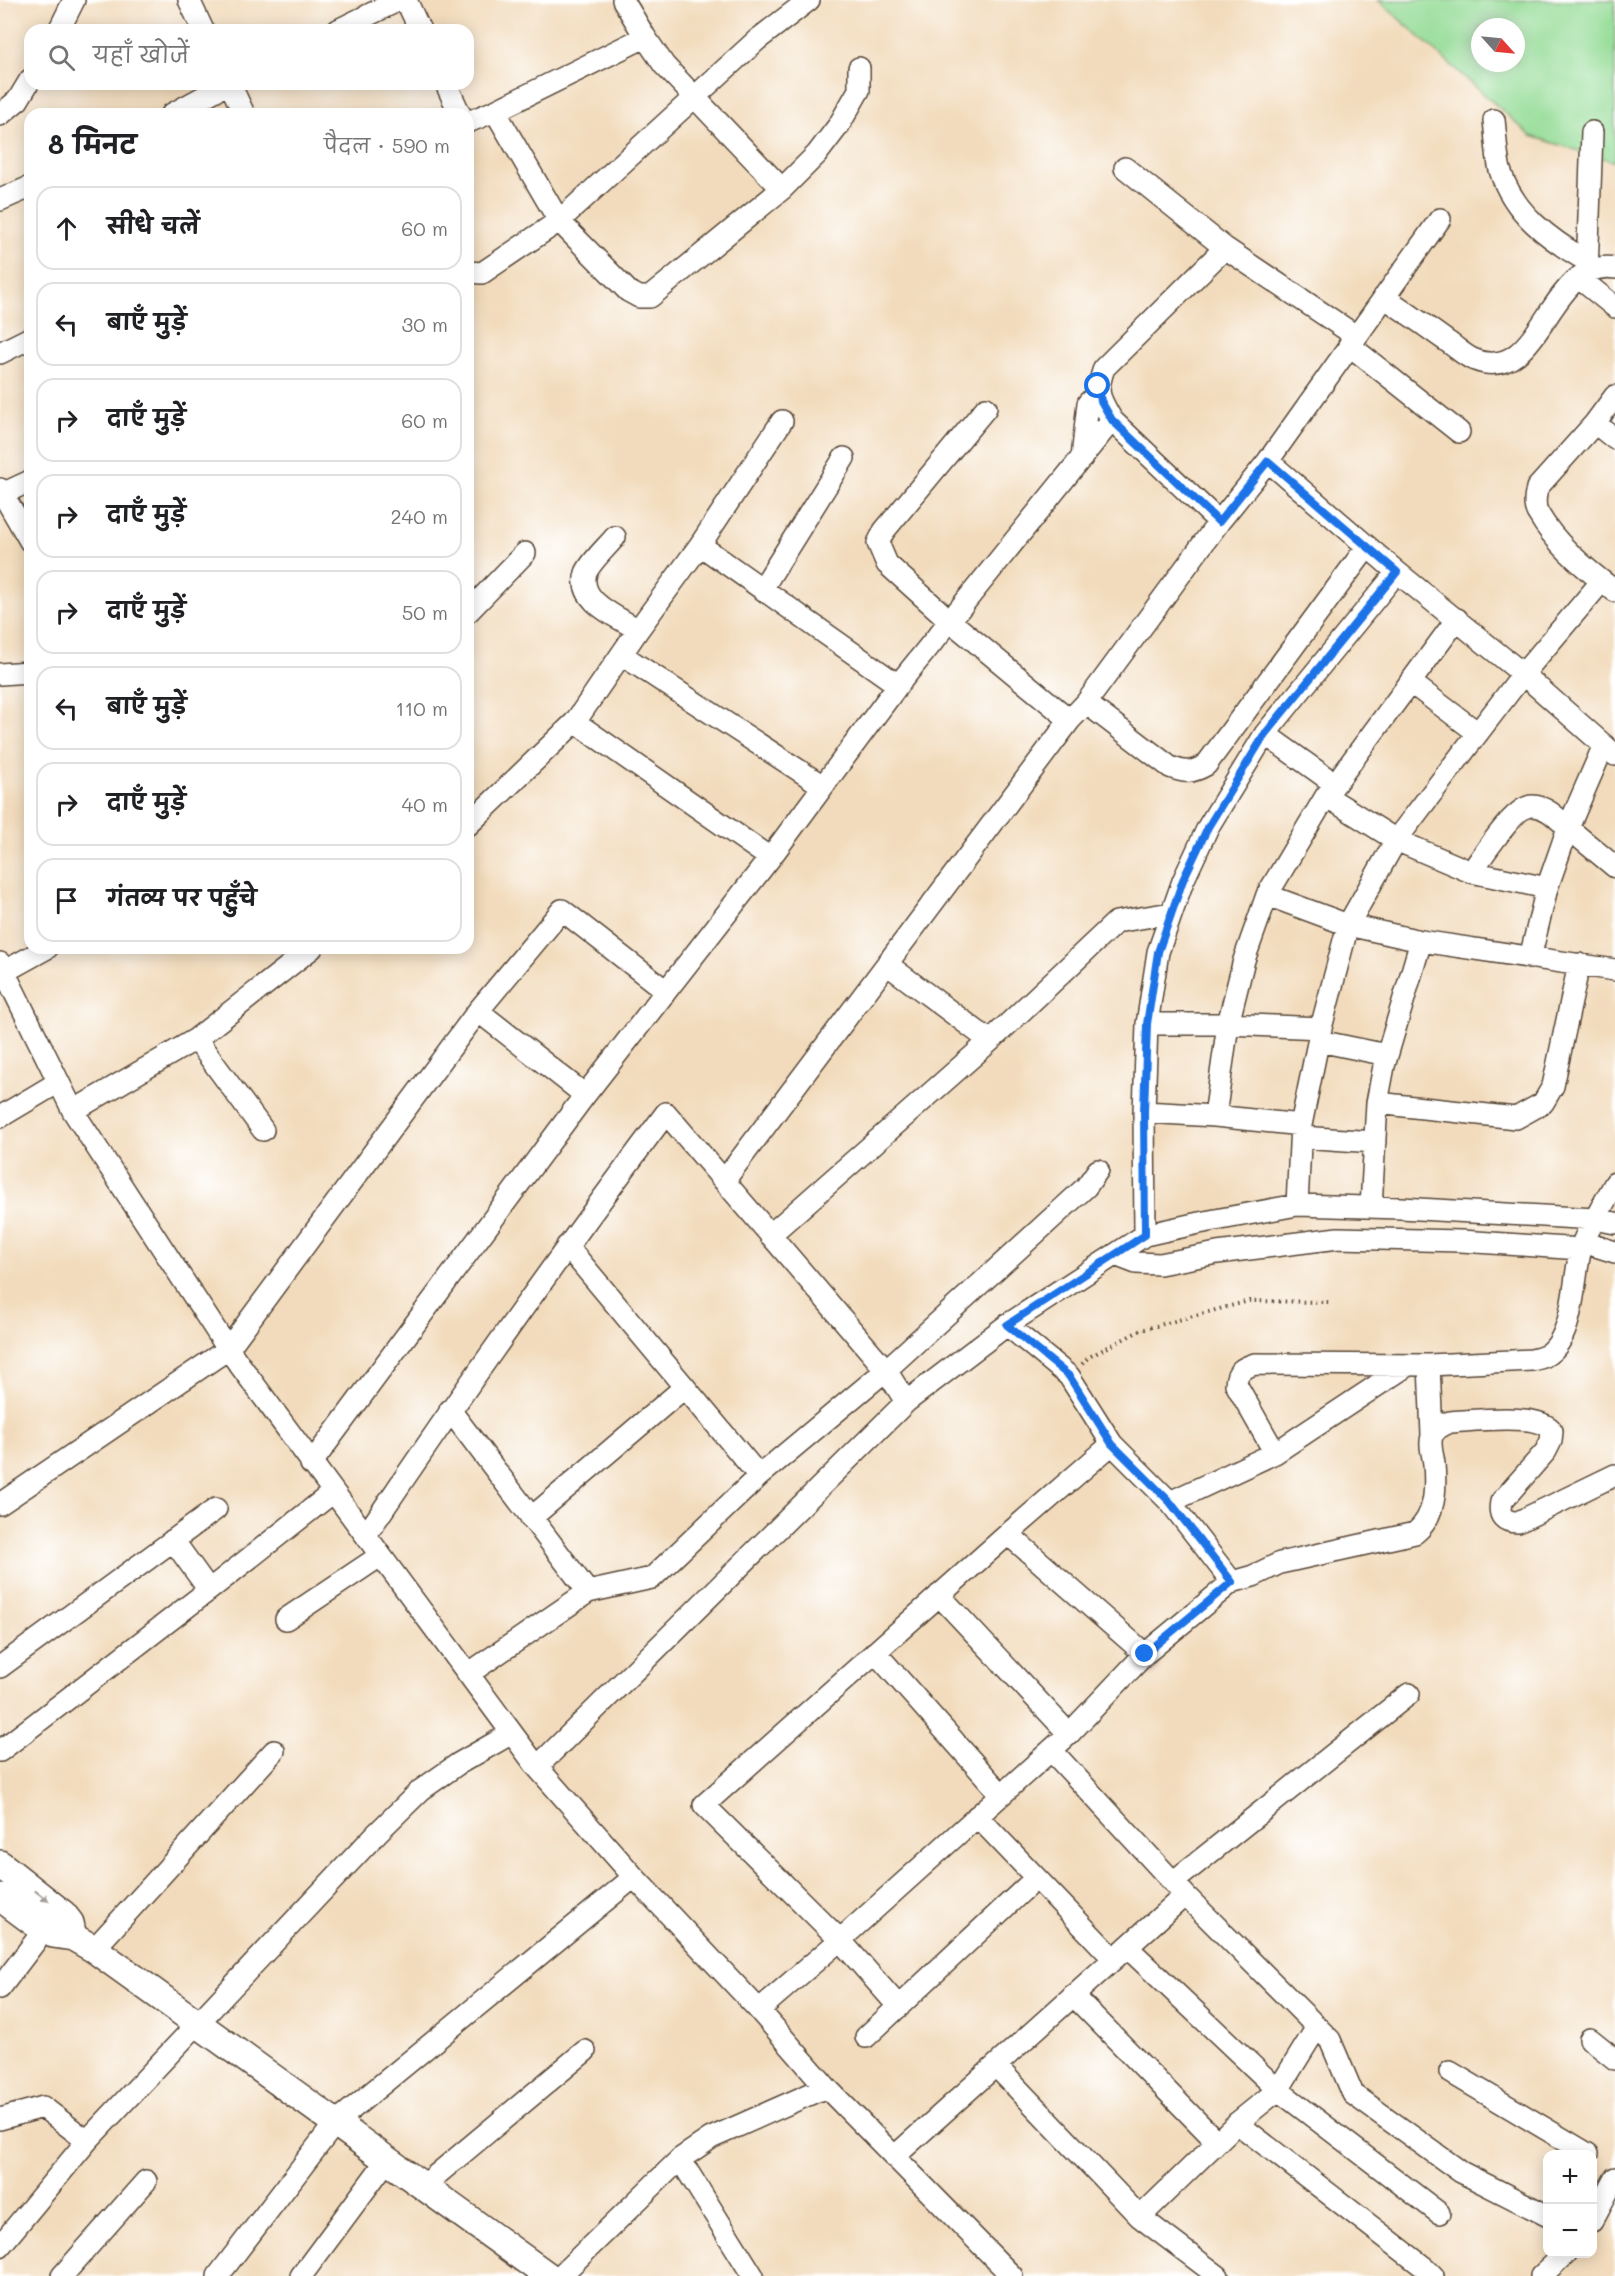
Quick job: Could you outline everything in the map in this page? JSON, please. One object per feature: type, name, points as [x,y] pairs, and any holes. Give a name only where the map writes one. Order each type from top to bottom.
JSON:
[{"type":"street","points":[[62,24],[74,0]]},
{"type":"street","points":[[189,0],[200,24]]},
{"type":"street","points":[[350,24],[399,0]]},
{"type":"street","points":[[406,0],[417,24]]},
{"type":"street","points":[[623,0],[664,65],[782,189]]},
{"type":"street","points":[[474,272],[482,273],[559,221],[693,97],[758,40],[809,0]]},
{"type":"street","points":[[474,120],[645,37]]},
{"type":"street","points":[[495,111],[559,221],[628,291],[639,297],[650,297],[782,189],[817,154],[839,124],[858,90],[859,68]]},
{"type":"street","points":[[0,116],[18,99],[24,90]]},
{"type":"street","points":[[183,108],[218,90]]},
{"type":"street","points":[[232,90],[241,108]]},
{"type":"street","points":[[449,90],[457,108]]},
{"type":"street","points":[[1494,120],[1500,168],[1507,189],[1537,228],[1584,270],[1615,307]]},
{"type":"street","points":[[1584,270],[1592,132]]},
{"type":"street","points":[[1125,168],[1225,248],[1352,341],[1459,432]]},
{"type":"street","points":[[0,200],[24,190]]},
{"type":"street","points":[[724,1181],[1070,720],[1086,703],[1219,522],[1268,461],[1440,219]]},
{"type":"street","points":[[1219,522],[1112,420],[1101,401],[1098,386],[1104,368],[1225,248]]},
{"type":"street","points":[[1384,297],[1474,360],[1493,364],[1509,362],[1520,352],[1584,270],[1603,266],[1615,268]]},
{"type":"street","points":[[0,353],[24,341]]},
{"type":"street","points":[[1082,458],[1088,403],[1099,393]]},
{"type":"street","points":[[1297,1206],[1301,1131],[1320,1035],[1348,925],[1396,840],[1523,674],[1609,586],[1562,544],[1538,514],[1534,501],[1537,488],[1595,423],[1615,396]]},
{"type":"street","points":[[986,408],[884,531],[878,543],[887,564],[949,620],[1070,720]]},
{"type":"street","points":[[311,1464],[585,1095],[770,858],[898,685],[1112,420]]},
{"type":"street","points":[[474,819],[576,722],[638,630],[700,545],[782,421]]},
{"type":"street","points":[[1595,423],[1615,439]]},
{"type":"street","points":[[762,589],[844,458]]},
{"type":"street","points":[[1268,461],[1370,549],[1523,674],[1610,750],[1568,828],[1547,888],[1530,958]]},
{"type":"street","points":[[24,483],[1,493],[24,531]]},
{"type":"street","points":[[615,537],[586,572],[584,585],[586,593],[593,601],[638,630]]},
{"type":"street","points":[[700,545],[898,685]]},
{"type":"street","points":[[1086,703],[1170,767],[1182,772],[1194,772],[1206,765],[1370,549]]},
{"type":"street","points":[[474,606],[525,553]]},
{"type":"street","points":[[1145,1235],[1144,1112],[1147,1024],[1158,952],[1183,880],[1208,827],[1265,734],[1394,569]]},
{"type":"street","points":[[1215,1116],[1228,1024],[1244,960],[1267,895],[1330,790],[1457,619]]},
{"type":"street","points":[[622,655],[823,786]]},
{"type":"street","points":[[0,674],[24,672]]},
{"type":"street","points":[[1410,682],[1478,733]]},
{"type":"street","points":[[576,722],[770,858]]},
{"type":"street","points":[[1265,734],[1330,790],[1396,840],[1471,872],[1547,888]]},
{"type":"street","points":[[1471,872],[1514,816],[1525,807],[1532,806],[1545,809],[1615,867]]},
{"type":"street","points":[[1267,895],[1348,925],[1421,941],[1615,970]]},
{"type":"street","points":[[0,1504],[228,1349],[478,1011],[562,910],[666,991]]},
{"type":"street","points":[[770,1235],[990,1041],[1116,922],[1172,913]]},
{"type":"street","points":[[1371,1207],[1377,1103],[1388,1055],[1421,941]]},
{"type":"street","points":[[35,954],[1,970],[57,1083],[228,1349],[332,1493],[426,1615],[537,1767],[634,1877],[759,2010],[826,2087],[1012,2276]]},
{"type":"street","points":[[73,1111],[196,1039],[304,954]]},
{"type":"street","points":[[1377,1103],[1516,1118],[1543,1103],[1552,1086],[1579,964]]},
{"type":"street","points":[[888,965],[990,1041]]},
{"type":"street","points":[[478,1011],[585,1095]]},
{"type":"street","points":[[1147,1024],[1228,1024],[1320,1035],[1388,1055]]},
{"type":"street","points":[[196,1039],[262,1130]]},
{"type":"street","points":[[0,1117],[57,1083]]},
{"type":"street","points":[[1144,1112],[1215,1116],[1375,1142]]},
{"type":"street","points":[[366,1535],[450,1410],[567,1246],[666,1113],[886,1370],[906,1402]]},
{"type":"street","points":[[468,1674],[588,1592],[652,1578],[759,1476],[886,1370],[1086,1187],[1098,1170]]},
{"type":"street","points":[[1275,1453],[1236,1384],[1236,1375],[1242,1368],[1255,1364],[1429,1365],[1532,1360],[1546,1356],[1555,1347],[1567,1328],[1582,1246],[1605,1221],[1615,1184]]},
{"type":"street","points":[[1116,1255],[1148,1265],[1297,1206],[1371,1207],[1401,1226],[1460,1227],[1615,1252]]},
{"type":"street","points":[[537,1767],[906,1402],[1007,1325],[1145,1235],[1220,1238],[1338,1238],[1401,1226],[1460,1227],[1605,1221]]},
{"type":"street","points":[[567,1246],[759,1476]]},
{"type":"street","points":[[1007,1325],[1069,1376],[1112,1444],[1170,1502],[1232,1582]]},
{"type":"street","points":[[1170,1502],[1275,1453],[1408,1365]]},
{"type":"street","points":[[759,2010],[1069,1734],[1145,1654],[1232,1582],[1253,1576],[1280,1563],[1415,1533],[1425,1525],[1433,1509],[1429,1365]]},
{"type":"street","points":[[531,1518],[684,1387]]},
{"type":"street","points":[[450,1410],[588,1592]]},
{"type":"street","points":[[1432,1435],[1442,1425],[1450,1422],[1529,1419],[1549,1426],[1552,1431],[1551,1441],[1546,1451],[1500,1502],[1499,1511],[1502,1518],[1509,1522],[1518,1522],[1615,1475]]},
{"type":"street","points":[[899,2007],[840,1940],[704,1805],[1112,1444]]},
{"type":"street","points":[[12,1740],[332,1493]]},
{"type":"street","points":[[0,1667],[216,1509]]},
{"type":"street","points":[[1008,1534],[1145,1654]]},
{"type":"street","points":[[173,1540],[209,1590]]},
{"type":"street","points":[[286,1619],[380,1556]]},
{"type":"street","points":[[939,1595],[1069,1734]]},
{"type":"street","points":[[875,1652],[1001,1794]]},
{"type":"street","points":[[894,2157],[1120,1953],[1179,1889],[1409,1694]]},
{"type":"street","points":[[0,2246],[87,2141],[377,1833],[421,1790],[458,1764],[512,1733]]},
{"type":"street","points":[[1051,1750],[1179,1889],[1330,2040],[1353,2094],[1461,2172],[1543,2213]]},
{"type":"street","points":[[83,1943],[274,1751]]},
{"type":"street","points":[[977,1816],[1036,1878],[1278,2090],[1439,2213]]},
{"type":"street","points":[[0,1863],[63,1914],[83,1943]]},
{"type":"street","points":[[218,2276],[336,2122],[634,1877]]},
{"type":"street","points":[[866,2037],[1036,1878]]},
{"type":"street","points":[[0,1897],[44,1930],[83,1943],[548,2276]]},
{"type":"street","points":[[0,1988],[44,1930]]},
{"type":"street","points":[[1073,1995],[1217,2142]]},
{"type":"street","points":[[1140,2217],[1237,2123],[1278,2090],[1317,2027]]},
{"type":"street","points":[[1590,2039],[1615,2059]]},
{"type":"street","points":[[422,2187],[585,2051]]},
{"type":"street","points":[[996,2066],[1140,2217],[1218,2276]]},
{"type":"street","points":[[1450,2073],[1581,2150]]},
{"type":"street","points":[[560,2276],[681,2159],[711,2138],[826,2087]]},
{"type":"street","points":[[0,2119],[43,2107],[87,2141]]},
{"type":"street","points":[[1237,2123],[1433,2276]]},
{"type":"street","points":[[681,2159],[753,2276]]},
{"type":"street","points":[[1597,2159],[1615,2170]]},
{"type":"street","points":[[312,2272],[387,2160]]},
{"type":"street","points":[[1597,2213],[1615,2178]]},
{"type":"street","points":[[62,2276],[146,2181]]},
{"type":"street","points":[[1541,2276],[1560,2258]]},
{"type":"path","points":[[1069,1376],[1089,1357],[1140,1330],[1174,1319],[1249,1300],[1330,1302]]},
{"type":"green space","points":[[1378,0],[1615,0],[1615,162],[1531,136]]},
{"type":"route","points":[[1098,386],[1101,401],[1112,420],[1219,522],[1268,461],[1397,572],[1265,734],[1208,827],[1183,880],[1158,952],[1147,1024],[1144,1112],[1145,1235],[1007,1325],[1069,1376],[1112,1444],[1170,1502],[1232,1582],[1145,1654]]}]
